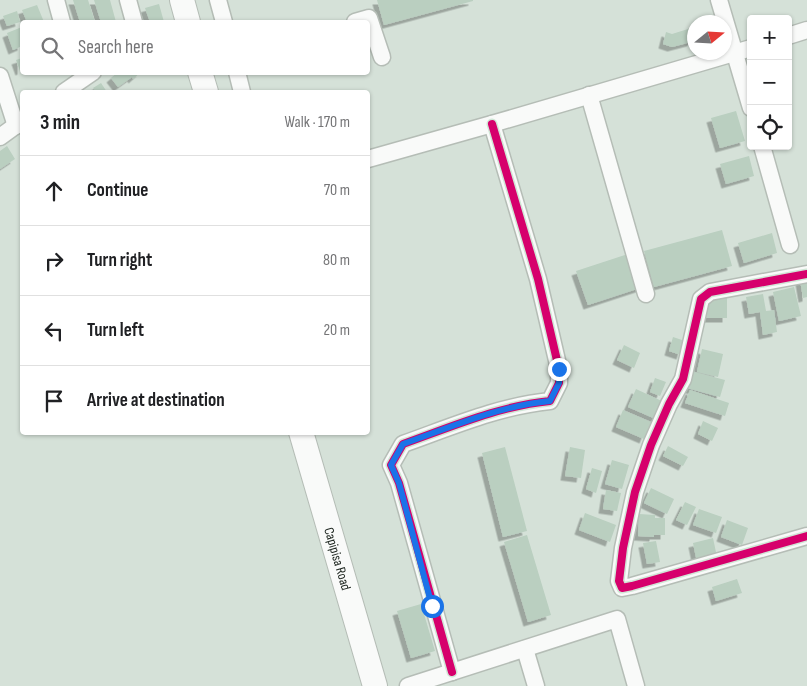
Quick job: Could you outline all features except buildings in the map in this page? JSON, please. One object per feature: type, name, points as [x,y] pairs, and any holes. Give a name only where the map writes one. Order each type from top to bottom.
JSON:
[{"type":"main road","points":[[182,0],[187,20]]},
{"type":"main road","points":[[201,75],[205,90]]},
{"type":"main road","name":"Capipisa Road","points":[[302,435],[375,686]]},
{"type":"street","points":[[56,0],[61,20]]},
{"type":"street","points":[[128,0],[133,20]]},
{"type":"street","points":[[218,0],[223,20]]},
{"type":"street","points":[[719,0],[750,105]]},
{"type":"street","points":[[370,24],[382,57]]},
{"type":"street","points":[[792,35],[807,30]]},
{"type":"street","points":[[370,158],[747,49]]},
{"type":"street","points":[[238,75],[242,90]]},
{"type":"street","points":[[0,76],[19,124],[0,137]]},
{"type":"street","points":[[66,90],[77,78]]},
{"type":"street","points":[[589,95],[646,294]]},
{"type":"street","points":[[452,672],[399,483],[391,465],[403,444],[499,411],[550,401],[559,383],[559,369],[538,279],[492,124]]},
{"type":"street","points":[[763,150],[790,245]]},
{"type":"street","points":[[807,274],[710,292],[701,299],[683,379],[669,404],[651,445],[635,492],[623,548],[619,581],[622,588],[632,586],[807,536]]},
{"type":"street","points":[[408,686],[430,683],[452,672],[618,619],[636,686]]},
{"type":"street","points":[[525,649],[536,686]]},
{"type":"cycle path","points":[[452,672],[399,483],[391,465],[403,444],[494,412],[550,401],[559,383],[559,369],[538,279],[492,124]]},
{"type":"cycle path","points":[[807,274],[710,292],[701,299],[683,379],[669,404],[651,445],[635,492],[623,548],[619,581],[622,588],[632,586],[807,536]]},
{"type":"route","points":[[432,606],[399,483],[391,465],[403,444],[499,411],[550,401],[559,383],[559,369]]}]
